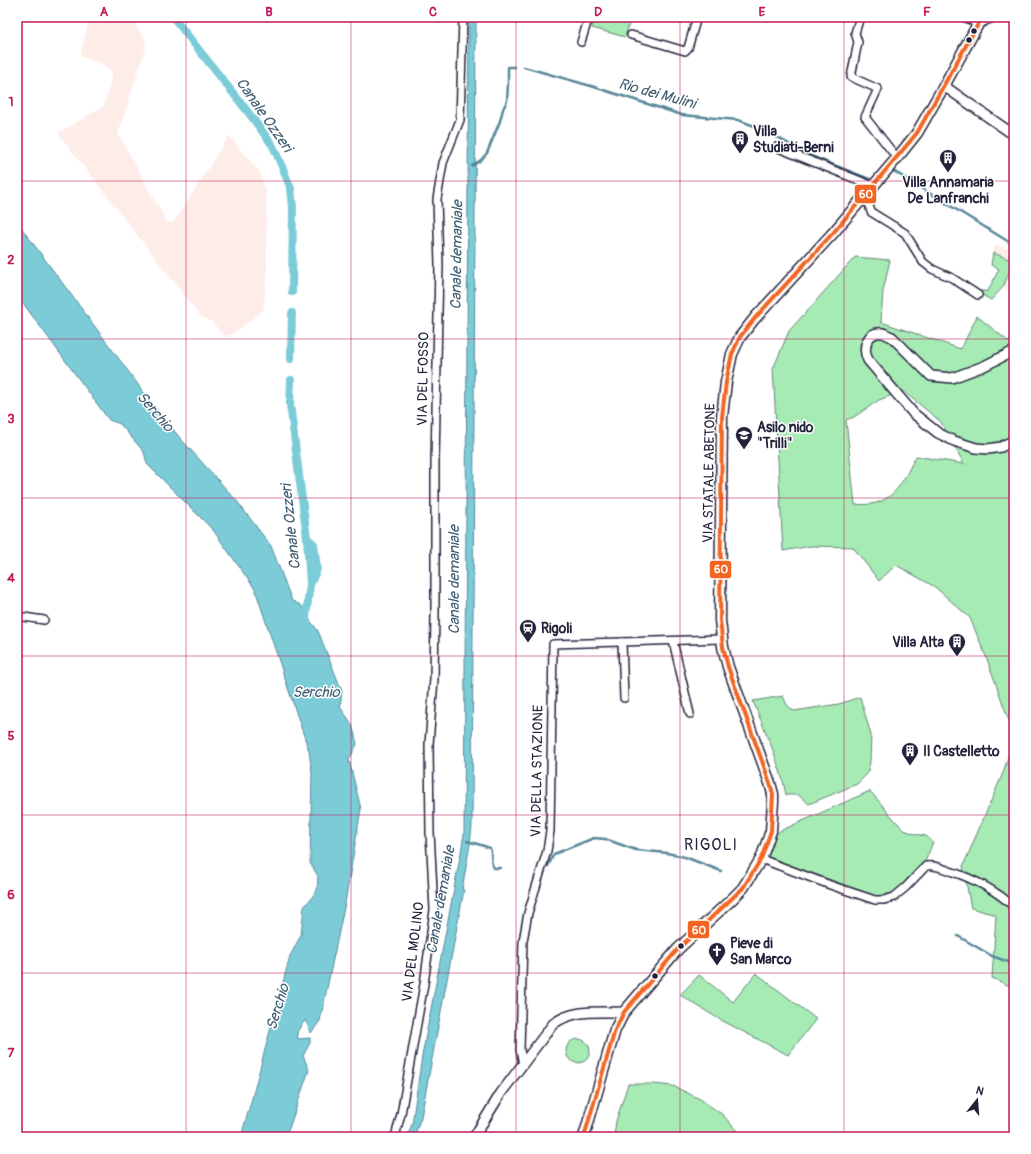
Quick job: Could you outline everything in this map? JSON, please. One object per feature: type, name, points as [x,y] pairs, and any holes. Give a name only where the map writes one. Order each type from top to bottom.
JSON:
[{"type":"main road","name":"VIA STATALE ABETONE","points":[[584,1137],[615,1030],[624,1012],[678,949],[732,900],[743,888],[761,859],[771,831],[773,794],[728,667],[722,639],[720,609],[722,438],[724,394],[732,354],[740,337],[755,318],[809,260],[917,133],[980,20]]},
{"type":"street","name":"VIA DEL FOSSO","points":[[428,744],[434,679],[435,621],[434,461],[439,265],[437,199],[443,163],[460,120],[463,17]]},
{"type":"street","points":[[582,42],[589,17]]},
{"type":"street","points":[[631,35],[685,51],[688,48],[697,17]]},
{"type":"street","points":[[860,17],[855,33],[858,42],[851,77],[878,89],[865,116],[897,158]]},
{"type":"street","points":[[963,17],[980,20],[995,17]]},
{"type":"street","points":[[944,86],[1014,134]]},
{"type":"street","points":[[776,147],[873,186]]},
{"type":"street","points":[[866,194],[871,212],[905,234],[924,262],[932,270],[952,278],[978,295]]},
{"type":"street","points":[[1014,351],[984,366],[952,378],[931,376],[892,337],[885,333],[872,336],[868,340],[865,347],[868,360],[913,413],[938,434],[976,448],[988,449],[1001,447],[1014,440]]},
{"type":"street","points":[[17,616],[44,620]]},
{"type":"street","name":"VIA DELLA STAZIONE","points":[[523,1064],[520,1050],[524,942],[528,913],[547,851],[550,831],[553,644],[722,639]]},
{"type":"street","points":[[673,641],[690,714]]},
{"type":"street","points":[[622,642],[624,698]]},
{"type":"street","name":"VIA DEL MOLINO","points":[[395,1137],[401,1114],[424,984],[434,910],[428,744]]},
{"type":"street","points":[[761,859],[875,900],[884,900],[894,897],[926,866],[934,865],[965,876],[989,888],[1014,907]]},
{"type":"street","points":[[474,1137],[501,1094],[553,1024],[576,1014],[624,1012]]},
{"type":"shaded area","points":[[90,17],[130,17],[145,39],[146,47],[118,134],[167,222],[174,222],[229,136],[259,171],[266,192],[267,277],[263,310],[233,334],[224,336],[211,321],[201,317],[58,133],[104,106],[111,81],[112,73],[110,70],[100,63],[80,56]]},
{"type":"shaded area","points":[[996,244],[1014,252],[1014,261],[993,253]]},
{"type":"shaded area","points":[[1014,261],[1014,285],[1012,291],[1003,287]]},
{"type":"green space","points":[[594,17],[631,17],[625,37],[592,28]]},
{"type":"green space","points":[[993,253],[1014,261],[1003,287],[991,300],[976,291],[988,291],[999,269],[991,265]]},
{"type":"green space","points":[[855,257],[890,260],[883,291],[881,322],[961,349],[977,316],[1009,342],[1014,339],[1014,735],[987,659],[970,618],[935,587],[896,565],[879,581],[853,547],[811,546],[783,551],[773,369],[789,331]],"holes":[[[903,391],[941,422],[964,464],[916,456],[904,479],[894,492],[887,498],[880,502],[871,504],[855,505],[846,420],[854,417],[879,400]]]},
{"type":"green space","points":[[783,696],[787,705],[794,711],[839,704],[860,697],[871,735],[870,762],[867,774],[857,784],[809,804],[798,795],[786,795],[776,759],[753,701]]},
{"type":"green space","points":[[1014,738],[1014,988],[992,978],[996,915],[971,908],[963,866],[1003,773]]},
{"type":"green space","points":[[870,791],[904,830],[926,836],[933,842],[925,862],[917,868],[895,893],[875,896],[768,857],[775,835],[780,831]]},
{"type":"green space","points":[[756,973],[816,1019],[788,1055],[719,1019],[680,995],[699,975],[733,1002]]},
{"type":"green space","points":[[578,1039],[586,1043],[590,1051],[586,1059],[578,1063],[570,1059],[566,1051],[570,1043]]},
{"type":"green space","points":[[628,1084],[673,1086],[700,1099],[723,1115],[742,1137],[614,1137],[616,1121]]},
{"type":"water","points":[[469,17],[476,17],[472,826],[462,890],[464,890],[421,1117],[414,1137],[407,1137],[412,1124],[422,1056],[464,834]]},
{"type":"water","name":"Serchio","points":[[17,222],[151,402],[180,438],[236,500],[271,546],[292,601],[301,605],[306,615],[318,631],[342,691],[340,707],[352,724],[357,744],[349,760],[361,809],[345,903],[320,1021],[311,1033],[305,1020],[297,1032],[298,1039],[310,1038],[310,1043],[303,1056],[309,1070],[286,1137],[241,1137],[290,956],[301,935],[304,907],[317,891],[318,876],[310,863],[312,773],[309,751],[255,589],[213,530],[147,464],[144,452],[120,424],[109,420],[17,295]]},
{"type":"waterway","name":"Canale Ozzeri","points":[[173,17],[273,146],[283,169],[291,189],[293,207],[292,292]]},
{"type":"waterway","name":"Rio dei Mulini","points":[[472,166],[481,160],[487,153],[507,101],[508,67],[514,67]]},
{"type":"waterway","name":"Rio dei Mulini","points":[[524,67],[591,86],[682,115],[738,120],[760,128],[811,156],[872,180]]},
{"type":"waterway","points":[[895,172],[1014,245]]},
{"type":"waterway","name":"Canale Ozzeri","points":[[291,359],[292,313]]},
{"type":"waterway","name":"Canale Ozzeri","points":[[291,380],[290,404],[307,538],[310,584],[305,625]]},
{"type":"waterway","points":[[307,538],[314,544],[317,569],[311,583]]},
{"type":"waterway","points":[[548,866],[554,854],[594,838],[605,839],[636,850],[667,853],[685,857],[721,871]]},
{"type":"waterway","points":[[467,841],[490,848],[493,866],[494,868],[500,868]]},
{"type":"waterway","points":[[958,936],[992,956],[1014,964]]},
{"type":"transit line","name":"60","points":[[584,1137],[615,1030],[624,1012],[678,949],[743,888],[761,859],[771,831],[773,794],[728,667],[723,647],[720,620],[722,417],[726,382],[732,354],[740,337],[755,318],[833,233],[917,133],[982,17]]},
{"type":"place","name":"Villa Studiati-Berni","points":[[740,154]]},
{"type":"place","name":"Villa Annamaria De Lanfranchi","points":[[948,173]]},
{"type":"place","name":"Asilo nido \"Trilli\"","points":[[744,450]]},
{"type":"place","name":"Rigoli","points":[[528,643]]},
{"type":"place","name":"Villa Alta","points":[[957,657]]},
{"type":"place","name":"Il Castelletto","points":[[910,766]]},
{"type":"place","name":"Pieve di San Marco","points":[[717,966]]},
{"type":"district","name":"RIGOLI","points":[[711,845]]},
{"type":"water label","name":"Canale demaniale","points":[[457,255]]},
{"type":"water label","name":"Canale demaniale","points":[[454,580]]},
{"type":"water label","name":"Canale demaniale","points":[[441,900]]}]
